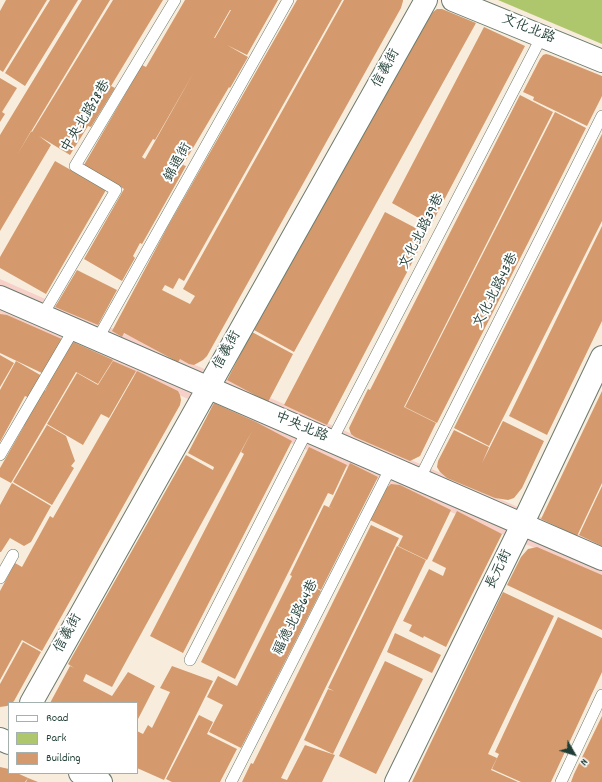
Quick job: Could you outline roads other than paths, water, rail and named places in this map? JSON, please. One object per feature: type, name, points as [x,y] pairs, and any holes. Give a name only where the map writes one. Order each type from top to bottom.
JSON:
[{"type":"street","name":"信義街","points":[[32,702],[426,0]]},
{"type":"street","name":"文化北路","points":[[453,0],[602,61]]},
{"type":"street","name":"中央北路","points":[[0,297],[602,559]]},
{"type":"street","name":"長元街","points":[[396,782],[522,525],[602,357]]},
{"type":"street","points":[[82,774],[101,782]]},
{"type":"lane","name":"中央北路28巷","points":[[42,316],[116,190],[76,166],[175,0]]},
{"type":"lane","name":"錦通街","points":[[97,340],[288,0]]},
{"type":"lane","name":"文化北路39巷","points":[[331,442],[542,36]]},
{"type":"lane","name":"文化北路43巷","points":[[419,480],[602,116]]},
{"type":"lane","points":[[0,455],[74,330]]},
{"type":"lane","points":[[190,660],[308,431]]},
{"type":"lane","name":"福德北路64巷","points":[[231,782],[391,467]]},
{"type":"lane","points":[[0,578],[12,555]]},
{"type":"lane","points":[[561,782],[602,695]]},
{"type":"lane","points":[[0,752],[8,744]]}]
